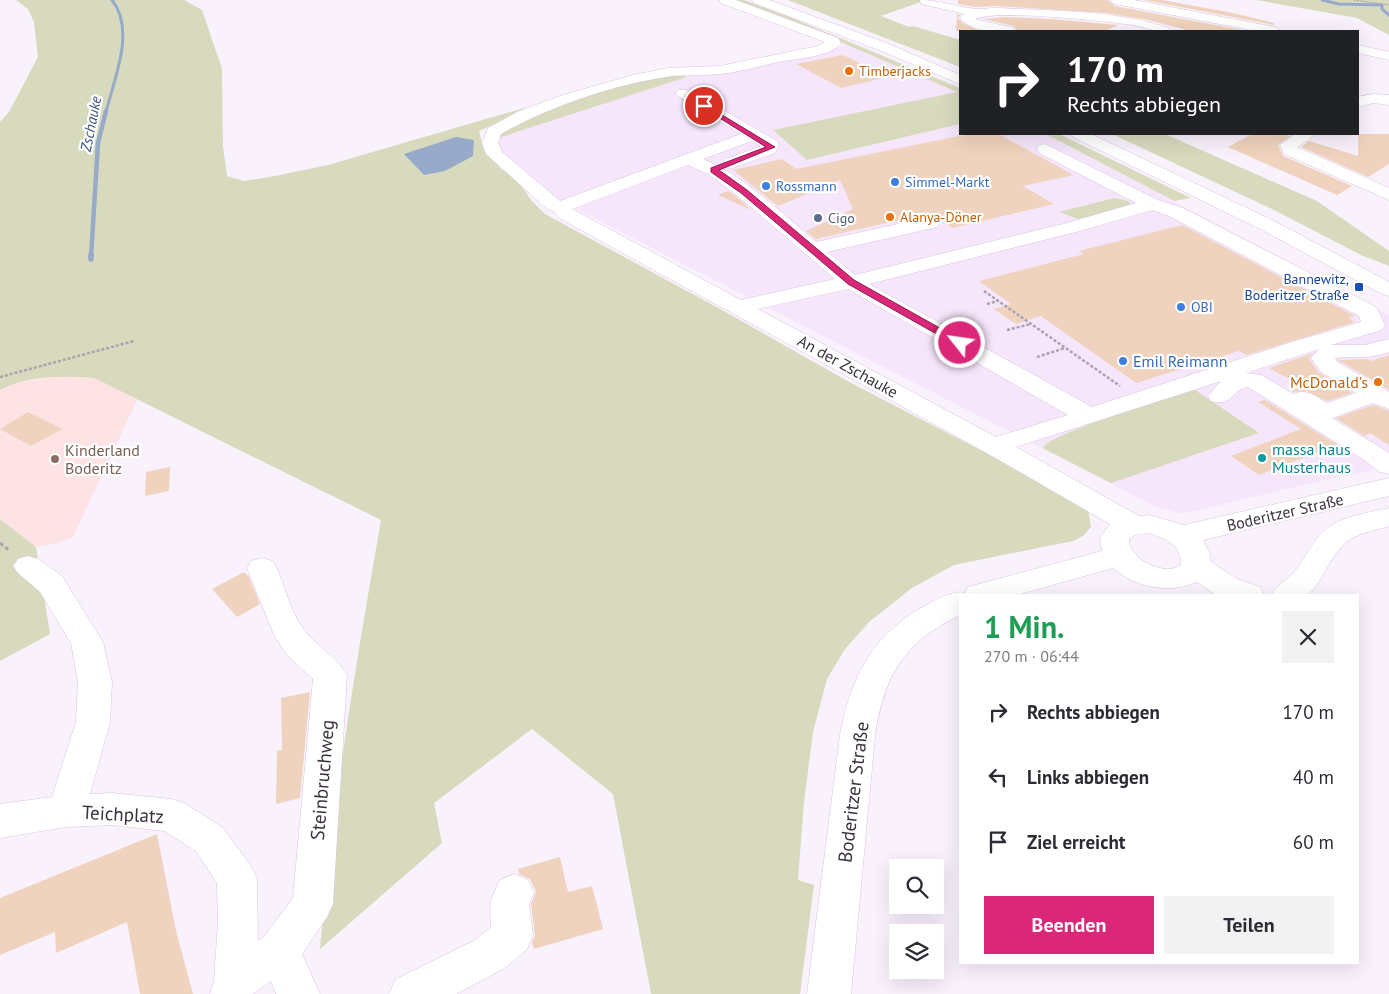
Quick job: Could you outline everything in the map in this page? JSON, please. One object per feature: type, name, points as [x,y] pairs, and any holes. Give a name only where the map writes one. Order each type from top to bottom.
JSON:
[{"type":"street","name":"An der Zschauke","points":[[725,0],[833,40],[834,43],[822,49],[739,66],[652,75],[588,92],[524,114],[494,131],[490,143],[494,154],[552,204],[562,208],[566,214],[994,446],[1134,525]]},
{"type":"street","points":[[758,0],[884,47],[959,80]]},
{"type":"street","points":[[775,0],[895,45],[959,72]]},
{"type":"street","points":[[925,1],[977,13]]},
{"type":"street","points":[[1109,2],[1125,9],[1137,25]]},
{"type":"street","points":[[1109,2],[1162,8],[1270,30]]},
{"type":"street","points":[[1137,25],[1162,8]]},
{"type":"street","points":[[1005,30],[966,20],[977,13],[993,11],[1063,15],[1160,30]]},
{"type":"street","points":[[1180,19],[1234,30]]},
{"type":"street","points":[[1359,49],[1389,56]]},
{"type":"street","points":[[690,72],[719,79]]},
{"type":"street","points":[[684,94],[771,147],[714,170]]},
{"type":"street","points":[[1359,102],[1367,98],[1377,97],[1389,100]]},
{"type":"street","points":[[562,208],[569,203],[754,135]]},
{"type":"street","points":[[1081,135],[1269,226],[1389,290]]},
{"type":"street","points":[[1103,135],[1389,274]]},
{"type":"street","points":[[1304,135],[1288,145],[1290,150],[1384,187]]},
{"type":"street","points":[[994,446],[1141,400],[1287,351],[1374,325],[1368,312],[1176,212],[1152,204],[1044,149]]},
{"type":"street","points":[[689,158],[714,170],[744,192],[851,282],[1088,416]]},
{"type":"street","points":[[740,307],[851,282],[1073,227],[1152,204]]},
{"type":"street","points":[[909,208],[973,251]]},
{"type":"street","points":[[812,249],[942,231]]},
{"type":"street","points":[[1358,329],[1373,332],[1387,342],[1367,352],[1341,350],[1328,352],[1324,358],[1329,367],[1378,400],[1389,410]]},
{"type":"street","points":[[1287,351],[1378,400]]},
{"type":"street","points":[[1249,364],[1325,412],[1378,400]]},
{"type":"street","points":[[1220,396],[1233,382],[1241,379],[1253,380],[1388,468]]},
{"type":"street","name":"Boderitzer Straße","points":[[1180,536],[1388,468]]},
{"type":"street","points":[[1288,594],[1298,589],[1309,576],[1320,557],[1338,534],[1362,524],[1389,517]]},
{"type":"street","points":[[1134,525],[1157,526],[1180,536],[1192,546],[1197,557],[1196,567],[1188,574],[1175,578],[1159,578],[1142,573],[1129,566],[1119,556],[1114,546],[1114,537],[1122,529],[1134,525]]},
{"type":"street","points":[[983,594],[1119,556]]},
{"type":"street","points":[[1196,567],[1226,587],[1246,594]]},
{"type":"street","name":"Steinbruchweg","points":[[233,987],[279,951],[313,904],[330,675],[298,646],[285,627],[282,615],[262,568]]},
{"type":"street","points":[[40,575],[87,642],[95,682],[93,722],[66,811]]},
{"type":"street","name":"Boderitzer Straße","points":[[829,994],[851,799],[855,744],[868,693],[878,667],[895,644],[916,626],[939,611],[959,603]]},
{"type":"street","name":"Teichplatz","points":[[8,820],[66,811],[112,809],[171,815],[208,839],[237,879],[238,922],[233,987]]},
{"type":"street","points":[[411,994],[490,954],[512,935],[509,904],[514,893]]},
{"type":"street","points":[[279,951],[298,994]]},
{"type":"path","points":[[1354,0],[1389,6]]},
{"type":"path","points":[[984,291],[1141,400]]},
{"type":"path","points":[[987,304],[998,301]]},
{"type":"path","points":[[1007,330],[1031,324]]},
{"type":"path","points":[[0,378],[134,341]]},
{"type":"path","points":[[1037,357],[1066,348]]},
{"type":"path","points":[[1098,376],[1104,374]]},
{"type":"shaded area","points":[[849,45],[958,92],[807,160],[959,124],[959,135],[1048,135],[1389,315],[1389,467],[1320,481],[1190,512],[1178,513],[1156,507],[551,196],[503,155],[497,143],[498,138],[687,77]]},
{"type":"shaded area","name":"Kinderland Boderitz","points":[[54,376],[94,378],[137,400],[73,537],[58,543],[36,547],[0,519],[0,390],[11,384]]},
{"type":"green space","points":[[16,0],[184,0],[202,10],[222,69],[223,146],[227,176],[244,181],[328,165],[524,108],[525,111],[479,131],[484,151],[502,170],[509,173],[522,186],[531,200],[545,214],[722,310],[851,383],[990,455],[1088,509],[1091,527],[1083,536],[1073,541],[954,565],[912,588],[869,622],[845,649],[827,679],[813,732],[804,802],[798,880],[814,885],[800,994],[651,994],[613,794],[532,729],[434,803],[442,843],[320,949],[338,788],[381,520],[94,378],[58,377],[34,379],[0,390],[0,122],[9,112],[38,57],[34,22],[28,9]]},
{"type":"green space","points":[[730,0],[744,0],[792,18],[959,88],[959,124],[807,160],[773,130],[957,92],[831,38]]},
{"type":"green space","points":[[788,0],[926,0],[881,16],[909,27],[913,26],[959,40],[959,67]]},
{"type":"green space","points":[[1256,0],[1389,0],[1389,35],[1357,18]]},
{"type":"green space","points":[[675,74],[687,77],[498,138],[504,128],[591,92]]},
{"type":"green space","points":[[1048,135],[1061,135],[1191,198],[1174,201]]},
{"type":"green space","points":[[1114,135],[1167,135],[1317,201],[1389,251],[1389,266],[1361,255],[1274,210]]},
{"type":"green space","points":[[1114,198],[1128,201],[1132,206],[1078,219],[1059,212]]},
{"type":"green space","points":[[1195,390],[1259,433],[1111,483],[1043,448],[1051,441],[1067,433]]},
{"type":"green space","points":[[0,519],[36,547],[50,634],[0,661]]},
{"type":"water","points":[[456,137],[474,140],[473,156],[445,171],[424,175],[404,154]]},
{"type":"building","points":[[958,0],[1107,0],[1115,6],[1242,30],[1186,30],[1149,20],[1106,13],[996,6],[976,7],[958,4]]},
{"type":"building","points":[[1144,0],[1162,0],[1233,13],[1274,23],[1274,25]]},
{"type":"building","points":[[957,14],[961,15],[958,18],[964,24],[978,30],[959,30],[956,31]]},
{"type":"building","points":[[1005,17],[1051,19],[1118,25],[1107,30],[1016,30],[1014,26],[983,19]]},
{"type":"building","name":"Timberjacks","points":[[843,55],[888,77],[841,88],[796,64]]},
{"type":"building","points":[[1359,134],[1389,134],[1389,164],[1368,177],[1301,147],[1309,141],[1358,156]]},
{"type":"building","name":"Simmel-Markt","points":[[964,135],[1000,135],[1074,175],[1023,186],[1054,204],[952,228],[930,213],[816,239],[806,231],[853,209],[840,180],[778,206],[733,170],[782,159],[796,169]]},
{"type":"building","points":[[1250,135],[1290,136],[1278,145],[1283,156],[1352,186],[1337,195],[1228,147]]},
{"type":"building","points":[[728,191],[737,197],[751,210],[718,195]]},
{"type":"building","name":"OBI","points":[[1182,225],[1355,316],[1348,318],[1355,322],[1246,355],[1239,351],[1136,383],[1041,316],[1016,324],[994,309],[1011,304],[979,281],[1084,254],[1079,251]]},
{"type":"building","points":[[1313,353],[1309,359],[1319,373],[1352,393],[1327,401],[1307,391],[1293,392],[1291,391],[1298,388],[1291,384],[1295,382],[1269,368]]},
{"type":"building","points":[[1389,355],[1389,390],[1338,360],[1367,359],[1371,361]]},
{"type":"building","points":[[1265,400],[1339,446],[1329,448],[1259,475],[1231,456],[1301,429],[1258,402]]},
{"type":"building","points":[[1373,405],[1389,411],[1389,445],[1370,433],[1364,436],[1336,418]]},
{"type":"building","points":[[28,412],[62,429],[31,446],[0,429]]},
{"type":"building","points":[[170,467],[169,491],[145,496],[146,472]]},
{"type":"building","points":[[244,572],[249,577],[260,604],[237,617],[212,589]]},
{"type":"building","points":[[310,692],[300,798],[276,804],[277,751],[282,750],[281,698]]},
{"type":"building","points":[[157,834],[176,931],[193,994],[140,994],[127,922],[56,953],[55,932],[0,955],[0,898]]},
{"type":"building","points":[[560,857],[568,892],[592,886],[603,929],[534,949],[532,942],[535,935],[531,904],[536,892],[530,879],[519,874],[518,869]]},
{"type":"waterway","name":"Zschauke","points":[[106,112],[118,70],[123,40],[119,12],[112,0]]},
{"type":"waterway","points":[[1322,0],[1339,4],[1382,5],[1382,9],[1389,15]]},
{"type":"waterway","name":"Zschauke","points":[[91,257],[98,143],[106,111]]},
{"type":"place","name":"Timberjacks","points":[[849,71]]},
{"type":"place","name":"Simmel-Markt","points":[[895,182]]},
{"type":"place","name":"Rossmann","points":[[766,186]]},
{"type":"place","name":"Alanya-Döner","points":[[890,217]]},
{"type":"place","name":"Cigo","points":[[818,218]]},
{"type":"place","name":"Bannewitz, Boderitzer Straße","points":[[1359,287]]},
{"type":"place","name":"OBI","points":[[1181,307]]},
{"type":"place","name":"Emil Reimann","points":[[1123,361]]},
{"type":"place","name":"McDonald's","points":[[1378,382]]},
{"type":"place","name":"massa haus Musterhaus","points":[[1262,458]]},
{"type":"place","name":"Kinderland Boderitz","points":[[55,459]]},
{"type":"route","points":[[704,106],[771,145],[769,149],[714,170],[744,192],[851,282],[960,343]]}]
